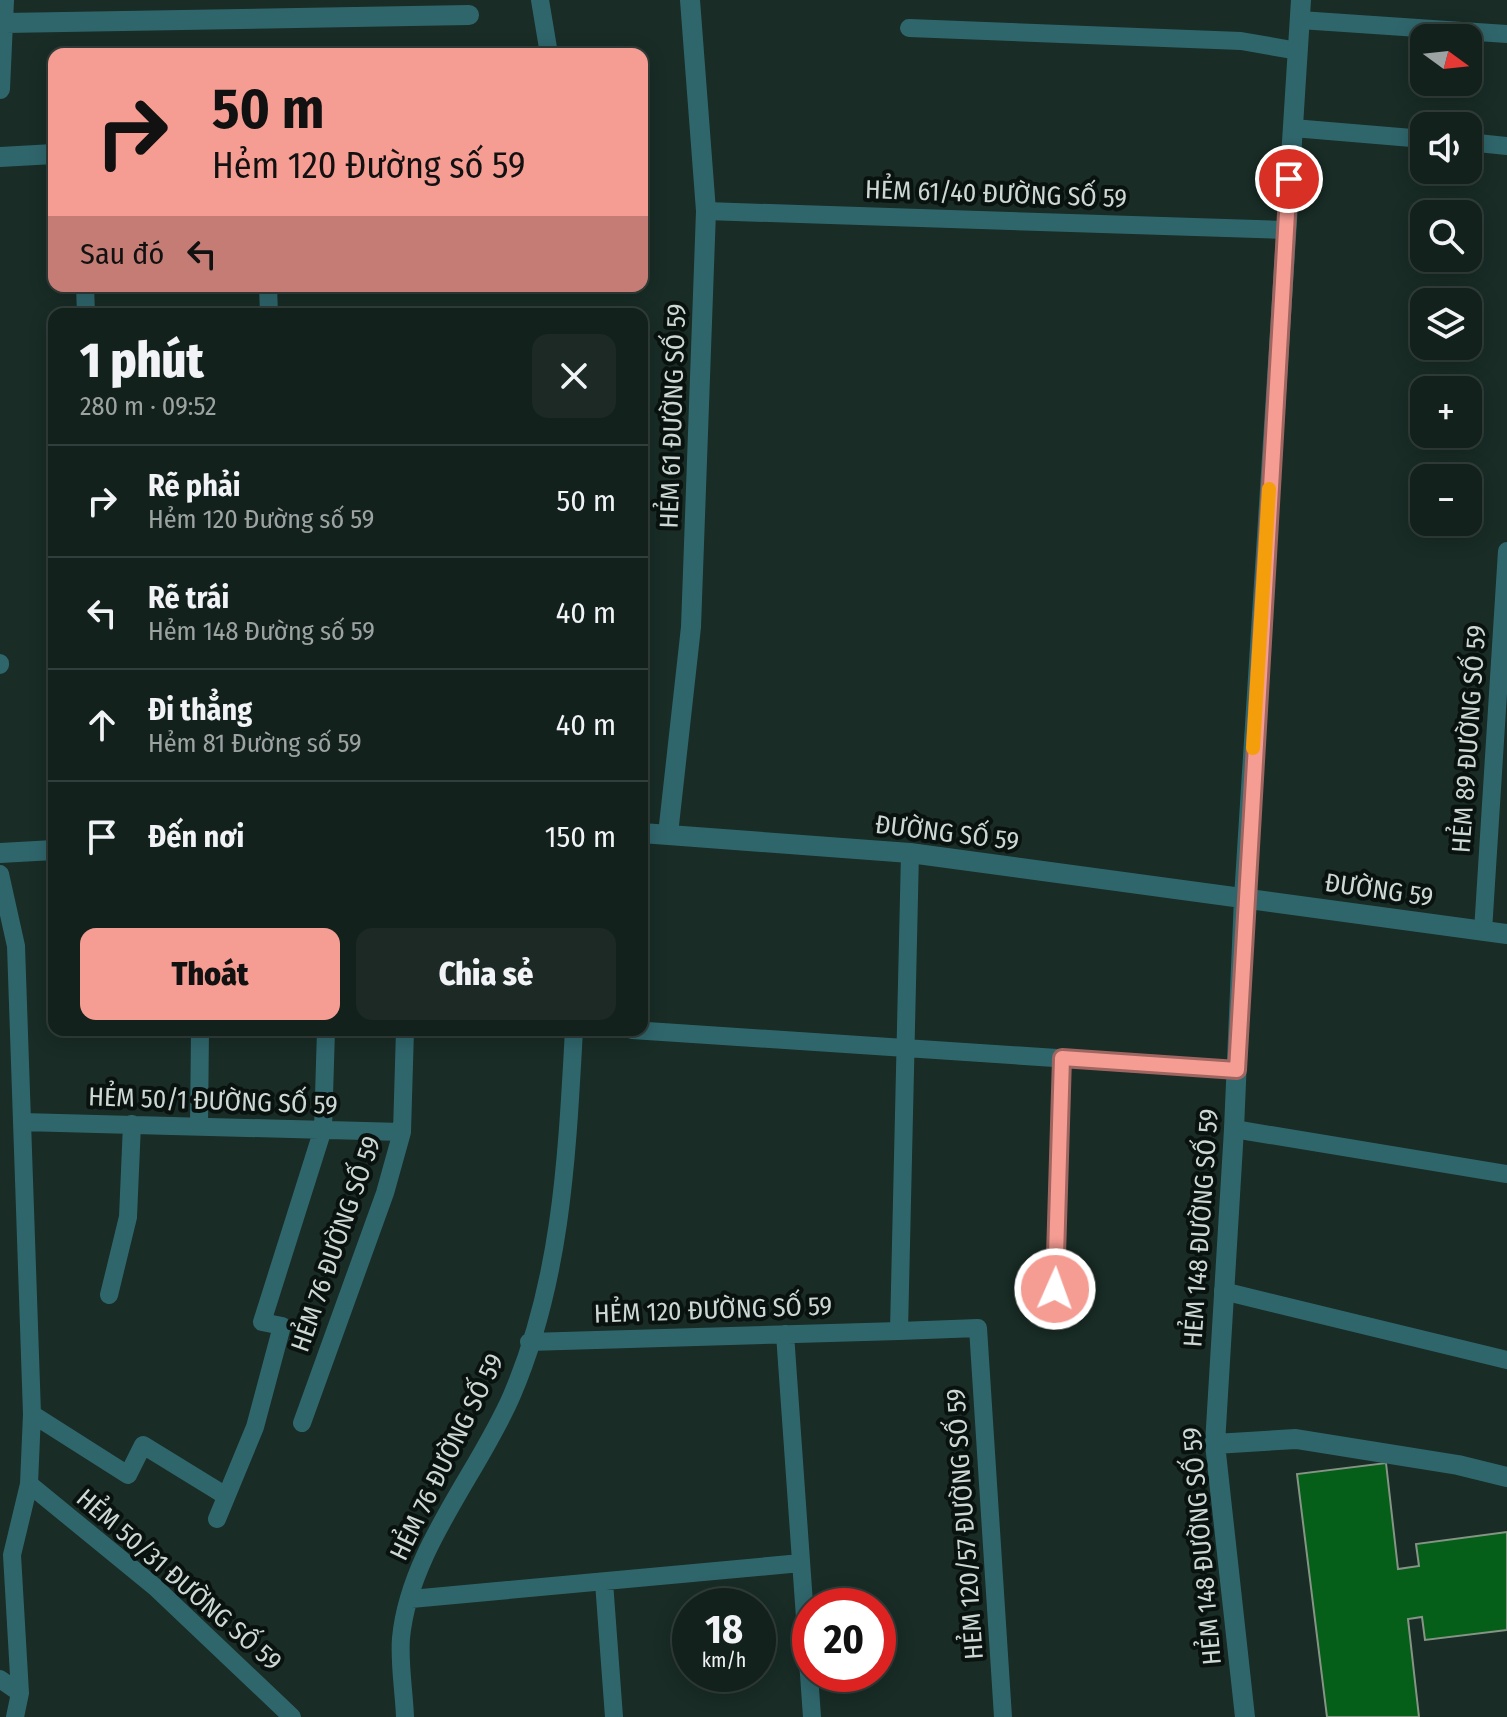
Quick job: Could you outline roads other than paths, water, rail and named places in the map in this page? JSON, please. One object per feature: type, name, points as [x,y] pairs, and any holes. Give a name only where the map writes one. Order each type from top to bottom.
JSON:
[{"type":"street","points":[[0,89],[4,0]]},
{"type":"street","name":"HẺM 61 ĐƯỜNG SỐ 59","points":[[668,834],[691,627],[706,211],[699,76],[690,0]]},
{"type":"street","points":[[5,23],[413,9],[469,15]]},
{"type":"street","name":"HẺM 148 ĐƯỜNG SỐ 59","points":[[1245,1717],[1215,1444],[1217,1371],[1234,1129],[1244,898],[1284,230],[1300,10]]},
{"type":"street","points":[[0,157],[48,154]]},
{"type":"street","name":"ĐƯỜNG SỐ 59","points":[[648,833],[910,853],[1244,898]]},
{"type":"street","points":[[0,853],[48,850]]},
{"type":"street","name":"ĐƯỜNG 59","points":[[1244,898],[1507,934]]},
{"type":"street","points":[[1215,1444],[1296,1439],[1458,1465],[1507,1477]]},
{"type":"lane","points":[[540,0],[548,48]]},
{"type":"lane","points":[[1300,10],[1507,34]]},
{"type":"lane","points":[[909,28],[1241,41],[1298,51]]},
{"type":"lane","points":[[1293,128],[1410,138]]},
{"type":"lane","points":[[1482,143],[1507,146]]},
{"type":"lane","name":"HẺM 61/40 ĐƯỜNG SỐ 59","points":[[706,211],[1284,230]]},
{"type":"lane","name":"HẺM 89 ĐƯỜNG SỐ 59","points":[[1483,931],[1507,551]]},
{"type":"lane","points":[[899,1331],[910,853]]},
{"type":"lane","points":[[0,874],[16,946],[10,1037],[22,1122],[32,1414],[29,1484],[6,1551],[20,1693],[15,1717]]},
{"type":"lane","points":[[648,1031],[1237,1070]]},
{"type":"lane","points":[[199,1126],[200,1036]]},
{"type":"lane","points":[[217,1519],[255,1427],[282,1326],[262,1322],[323,1129],[326,1036]]},
{"type":"lane","name":"HẺM 76 ĐƯỜNG SỐ 59","points":[[302,1423],[385,1193],[402,1132],[405,1036]]},
{"type":"lane","name":"HẺM 76 ĐƯỜNG SỐ 59","points":[[405,1717],[401,1637],[411,1599],[449,1508],[512,1395],[553,1267],[567,1160],[574,1036]]},
{"type":"lane","points":[[1055,1289],[1062,1058]]},
{"type":"lane","name":"HẺM 50/1 ĐƯỜNG SỐ 59","points":[[22,1122],[402,1132]]},
{"type":"lane","points":[[109,1295],[128,1217],[132,1124]]},
{"type":"lane","points":[[1234,1129],[1507,1174]]},
{"type":"lane","points":[[1223,1291],[1507,1360]]},
{"type":"lane","name":"HẺM 120 ĐƯỜNG SỐ 59","points":[[529,1342],[978,1328]]},
{"type":"lane","name":"HẺM 120/57 ĐƯỜNG SỐ 59","points":[[978,1328],[1003,1717]]},
{"type":"lane","points":[[785,1334],[812,1717]]},
{"type":"lane","points":[[32,1414],[128,1475],[143,1445],[226,1496]]},
{"type":"lane","name":"HẺM 50/31 ĐƯỜNG SỐ 59","points":[[29,1484],[155,1587],[292,1717]]},
{"type":"lane","points":[[411,1599],[801,1563]]},
{"type":"lane","points":[[604,1582],[614,1717]]},
{"type":"lane","points":[[0,1679],[20,1693]]}]
